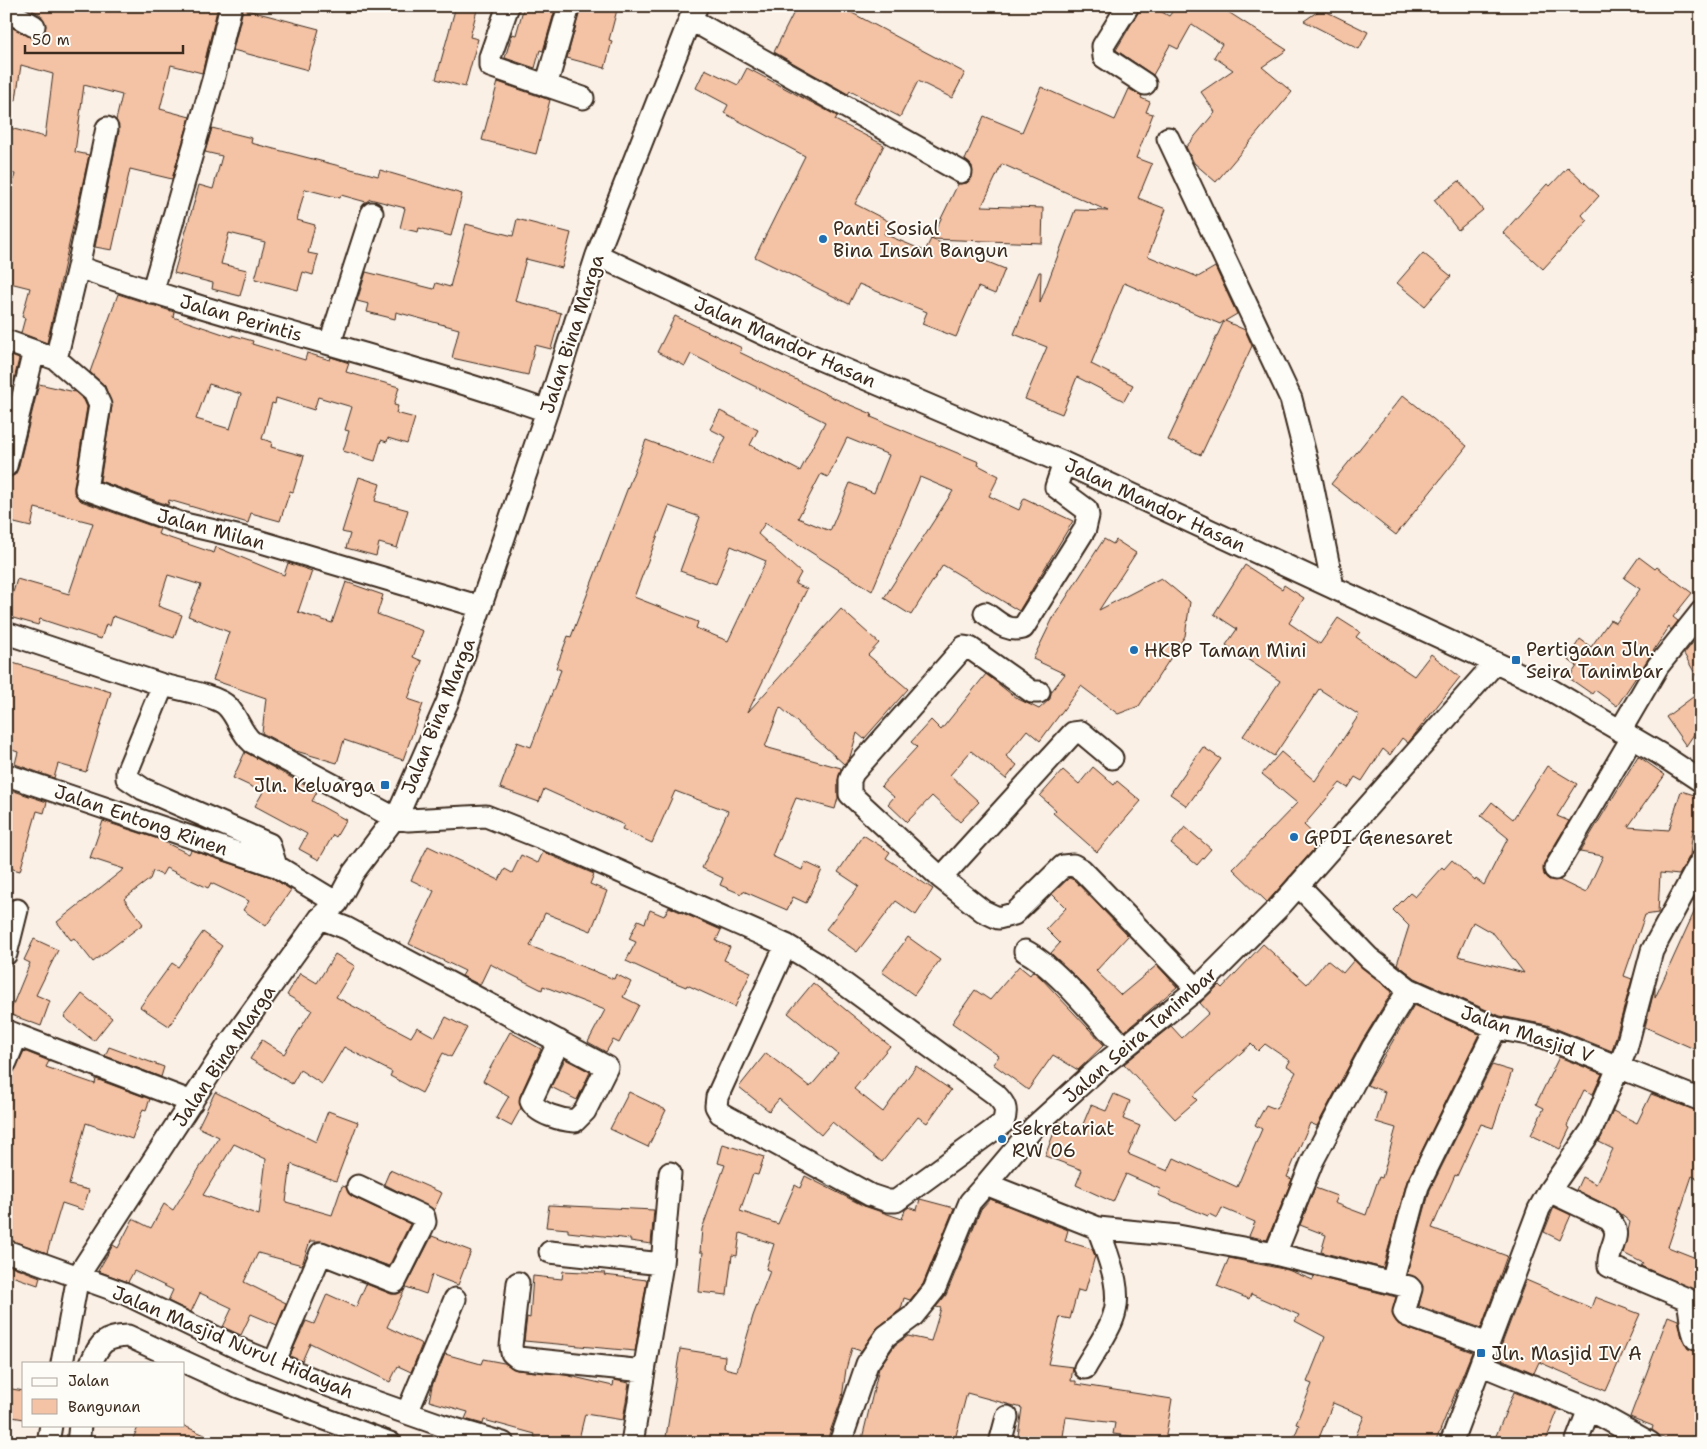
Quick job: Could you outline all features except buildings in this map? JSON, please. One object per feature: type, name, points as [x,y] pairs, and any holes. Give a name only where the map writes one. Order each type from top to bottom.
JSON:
[{"type":"street","points":[[152,293],[213,80],[231,6]]},
{"type":"street","points":[[508,6],[490,57],[490,66],[583,98]]},
{"type":"street","points":[[546,86],[569,6]]},
{"type":"street","points":[[1128,6],[1103,46],[1102,53],[1104,57],[1145,84]]},
{"type":"street","points":[[6,10],[34,26]]},
{"type":"street","points":[[694,12],[961,172]]},
{"type":"street","name":"Jalan Bina Marga","points":[[62,1362],[78,1276],[227,1047],[320,918],[336,903],[352,873],[395,818],[447,703],[547,411],[597,255],[694,12]]},
{"type":"street","points":[[6,341],[56,359],[78,267],[107,128]]},
{"type":"street","points":[[1168,138],[1291,399],[1312,478],[1333,587]]},
{"type":"street","points":[[330,343],[372,213]]},
{"type":"street","name":"Jalan Mandor Hasan","points":[[597,255],[789,346],[1064,463],[1539,683],[1701,781]]},
{"type":"street","name":"Jalan Perintis","points":[[78,267],[152,293],[330,343],[547,411]]},
{"type":"street","points":[[6,466],[34,351]]},
{"type":"street","name":"Jalan Milan","points":[[56,359],[94,392],[100,405],[86,489],[180,523],[258,541],[481,607]]},
{"type":"street","points":[[985,613],[1006,628],[1014,630],[1023,628],[1085,529],[1088,516],[1087,510],[1056,487],[1064,463]]},
{"type":"street","points":[[1555,869],[1626,734],[1658,666],[1701,612]]},
{"type":"street","points":[[6,633],[163,685],[218,701],[228,707],[245,736],[252,742],[395,818],[408,820],[486,816],[569,849],[786,944],[817,964],[995,1094],[1004,1104],[1007,1113],[1003,1123],[896,1200],[888,1201],[870,1195],[720,1113],[716,1106],[717,1096],[786,944]]},
{"type":"street","points":[[1039,692],[1032,692],[970,648],[964,647],[851,776],[849,789],[852,797],[941,878],[983,911],[998,918],[1014,914],[1063,866],[1073,864],[1082,870],[1197,989]]},
{"type":"street","name":"Jalan Seira Tanimbar","points":[[840,1443],[867,1364],[886,1336],[913,1316],[934,1290],[970,1202],[1034,1127],[1124,1048],[1197,989],[1298,885],[1495,663]]},
{"type":"street","name":"Jalan Entong Rinen","points":[[163,685],[127,772],[127,778],[143,789],[269,844],[276,866]]},
{"type":"street","points":[[941,878],[1073,733],[1081,732],[1112,758]]},
{"type":"street","name":"Jalan Entong Rinen","points":[[6,777],[10,776],[276,866],[336,903]]},
{"type":"street","points":[[1451,1443],[1482,1365],[1488,1344],[1539,1209],[1549,1191],[1591,1131],[1626,1049],[1652,951],[1701,861]]},
{"type":"street","name":"Jalan Masjid V","points":[[1298,885],[1369,958],[1409,989],[1496,1028],[1543,1037],[1701,1100]]},
{"type":"street","points":[[6,954],[17,910]]},
{"type":"street","points":[[320,918],[346,928],[559,1040]]},
{"type":"street","points":[[1025,951],[1036,956],[1052,971],[1124,1048]]},
{"type":"street","points":[[1275,1254],[1312,1162],[1373,1048],[1409,989]]},
{"type":"street","points":[[1392,1283],[1418,1186],[1496,1028]]},
{"type":"street","points":[[6,1062],[12,1033],[192,1102]]},
{"type":"street","points":[[632,1443],[662,1264],[670,1173]]},
{"type":"street","points":[[986,1184],[1098,1228],[1178,1236],[1275,1254],[1411,1288],[1404,1312],[1406,1315],[1488,1344]]},
{"type":"street","points":[[274,1363],[321,1253],[395,1282],[426,1219],[358,1186]]},
{"type":"street","points":[[1549,1191],[1608,1219],[1614,1224],[1615,1236],[1609,1266],[1687,1299],[1690,1307],[1690,1329],[1696,1339]]},
{"type":"street","points":[[1084,1368],[1113,1317],[1117,1298],[1114,1276],[1098,1228]]},
{"type":"street","name":"Jalan Masjid Nurul Hidayah","points":[[6,1252],[126,1294],[274,1363],[330,1386],[407,1413],[503,1443]]},
{"type":"street","points":[[550,1252],[662,1264]]},
{"type":"street","points":[[518,1283],[511,1346],[512,1353],[518,1358],[644,1371]]},
{"type":"street","points":[[407,1413],[455,1299]]},
{"type":"street","points":[[91,1362],[97,1348],[111,1337],[128,1336],[185,1362]]},
{"type":"street","points":[[185,1362],[239,1387],[390,1443]]},
{"type":"street","points":[[1482,1365],[1589,1409],[1650,1443]]},
{"type":"street","points":[[1576,1443],[1589,1409]]},
{"type":"street","points":[[1000,1443],[1007,1417]]},
{"type":"street","points":[[48,1443],[51,1426]]},
{"type":"street","points":[[78,1443],[80,1426]]},
{"type":"place","name":"Panti Sosial Bina Insan Bangun","points":[[823,239]]},
{"type":"place","name":"HKBP Taman Mini","points":[[1134,650]]},
{"type":"place","name":"Pertigaan Jln. Seira Tanimbar","points":[[1516,660]]},
{"type":"place","name":"Jln. Keluarga","points":[[385,785]]},
{"type":"place","name":"GPDI Genesaret","points":[[1294,837]]},
{"type":"place","name":"Sekretariat RW 06","points":[[1002,1139]]},
{"type":"place","name":"Jln. Masjid IV A","points":[[1481,1353]]}]
